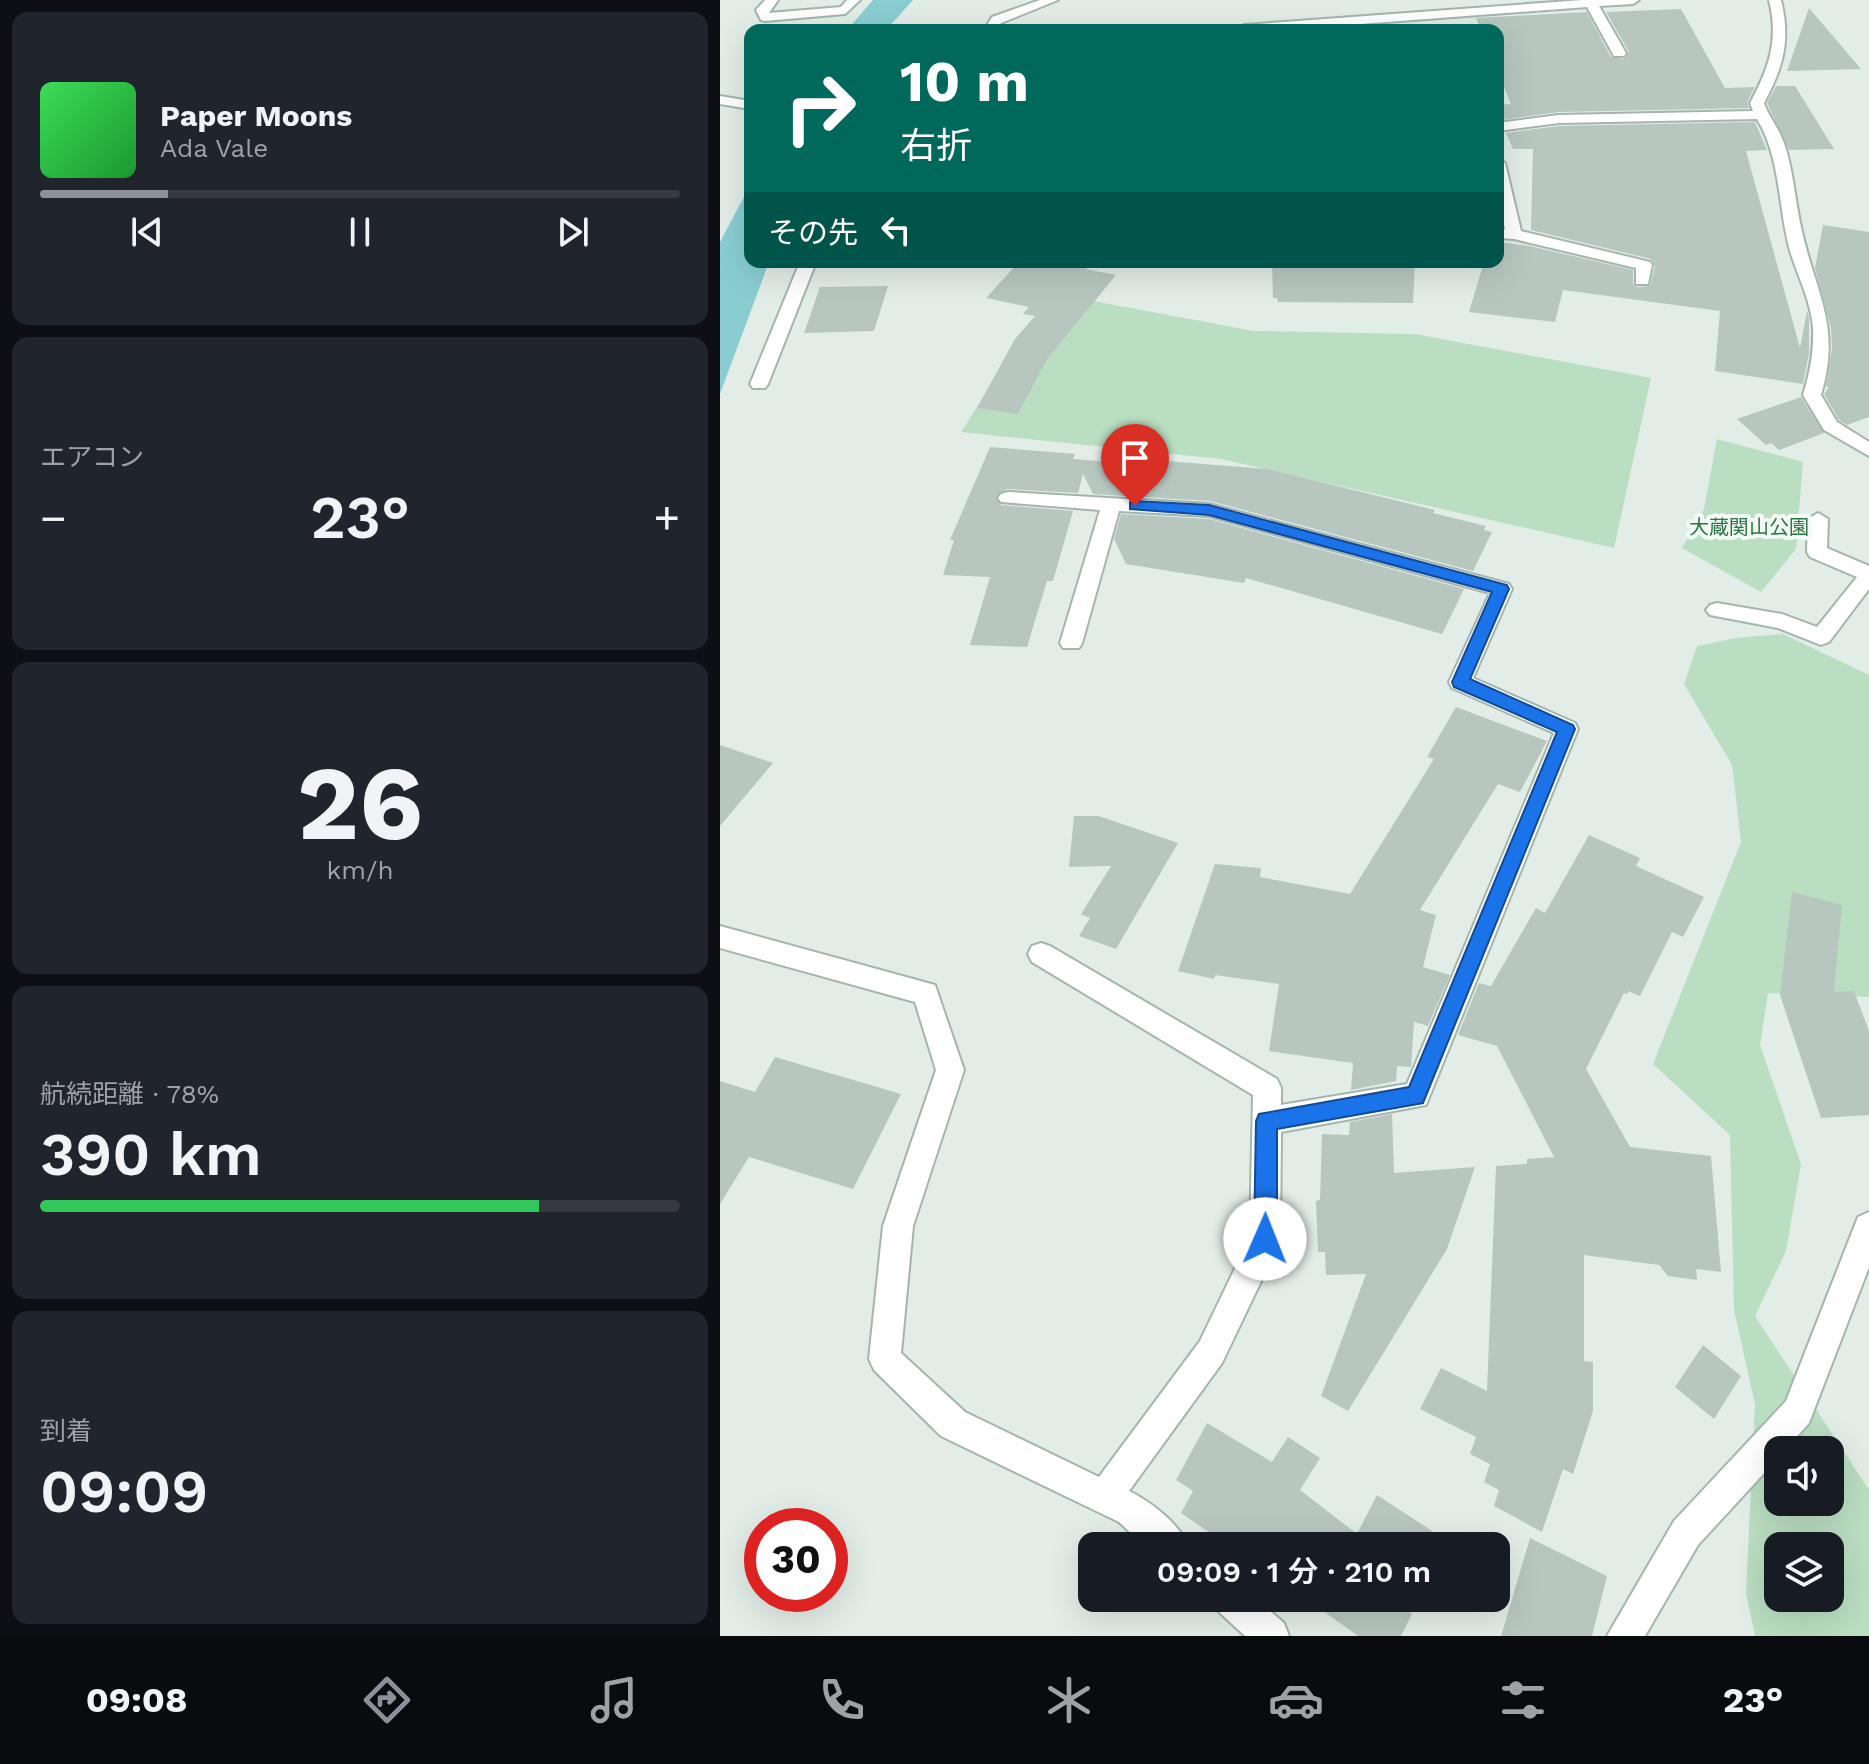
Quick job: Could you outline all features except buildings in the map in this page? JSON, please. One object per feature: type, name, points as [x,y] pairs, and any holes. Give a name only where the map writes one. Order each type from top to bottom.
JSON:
[{"type":"street","points":[[772,0],[762,10],[765,17],[845,10],[854,0]]},
{"type":"street","points":[[994,24],[996,20],[1052,0]]},
{"type":"street","points":[[1382,24],[1400,0]]},
{"type":"street","points":[[1382,24],[1633,0]]},
{"type":"street","points":[[1775,0],[1783,27],[1775,70],[1757,103],[1775,137],[1798,250],[1814,293],[1821,326],[1821,366],[1812,395],[1830,426],[1869,450]]},
{"type":"street","points":[[1590,2],[1619,53]]},
{"type":"street","points":[[720,100],[744,104]]},
{"type":"street","points":[[1504,126],[1559,119],[1761,115]]},
{"type":"street","points":[[1506,234],[1644,265],[1642,281]]},
{"type":"street","points":[[759,384],[806,268]]},
{"type":"street","points":[[1008,498],[1209,510],[1502,589],[1460,682],[1567,729],[1416,1096],[1267,1121]]},
{"type":"street","points":[[1071,643],[1111,504]]},
{"type":"street","points":[[1717,610],[1782,621],[1821,637],[1869,575],[1817,552],[1818,519]]},
{"type":"street","points":[[720,937],[926,993],[950,1070],[898,1226],[885,1359],[953,1424],[1105,1496],[1131,1510],[1155,1532]]},
{"type":"street","points":[[1041,954],[1267,1088],[1265,1239],[1211,1352],[1105,1496]]},
{"type":"street","points":[[1625,1636],[1686,1533],[1798,1412],[1869,1227]]},
{"type":"street","points":[[1244,1612],[1271,1636]]},
{"type":"green space","points":[[1050,293],[1254,331],[1415,334],[1651,378],[1614,548],[1221,459],[961,432]]},
{"type":"green space","name":"大蔵関山公園","points":[[1717,439],[1803,462],[1796,549],[1761,592],[1682,548],[1704,509]]},
{"type":"green space","points":[[1783,634],[1869,675],[1869,997],[1768,993],[1760,1045],[1801,1164],[1786,1251],[1755,1316],[1834,1436],[1764,1436],[1764,1516],[1844,1516],[1844,1452],[1869,1490],[1869,1636],[1755,1636],[1746,1593],[1755,1404],[1734,1310],[1730,1135],[1653,1064],[1741,842],[1732,765],[1684,684],[1697,646],[1736,638]]},
{"type":"water","points":[[873,0],[913,0],[891,24],[852,24]]},
{"type":"water","points":[[744,197],[744,268],[767,268],[720,394],[720,242]]},
{"type":"route","points":[[1135,506],[1209,510],[1502,589],[1460,682],[1567,729],[1416,1096],[1267,1121],[1265,1239]]}]
